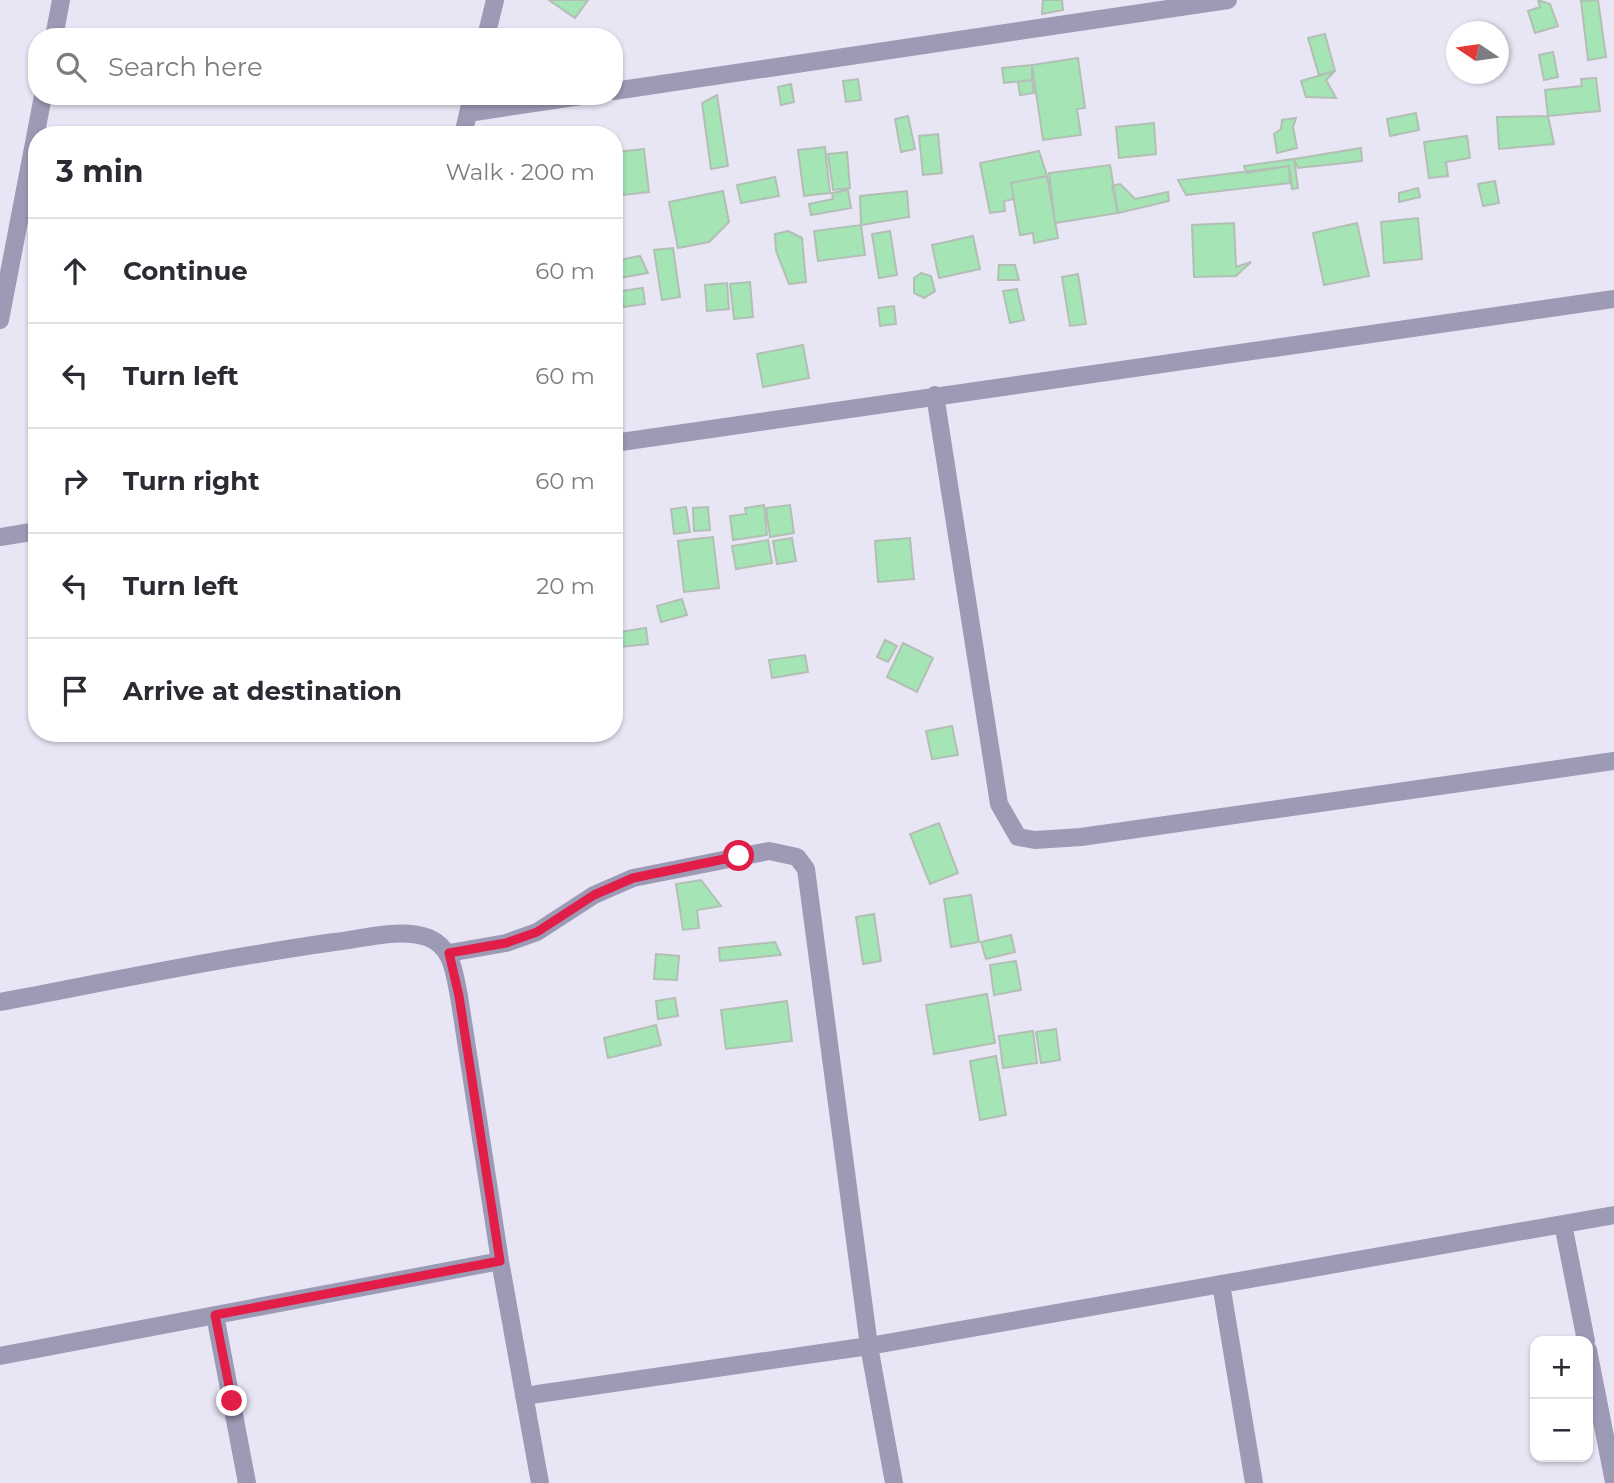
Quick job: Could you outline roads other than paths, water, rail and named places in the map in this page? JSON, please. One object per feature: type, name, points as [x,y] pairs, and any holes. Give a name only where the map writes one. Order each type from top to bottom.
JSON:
[{"type":"street","points":[[56,28],[61,0]]},
{"type":"street","points":[[488,28],[495,0]]},
{"type":"street","points":[[623,90],[1228,0]]},
{"type":"street","points":[[37,126],[41,105]]},
{"type":"street","points":[[465,126],[470,105]]},
{"type":"street","points":[[0,320],[28,174]]},
{"type":"street","points":[[623,442],[1614,299]]},
{"type":"street","points":[[934,395],[999,803],[1018,836],[1035,841],[1081,837],[1614,761]]},
{"type":"street","points":[[0,537],[28,532]]},
{"type":"street","points":[[449,953],[506,943],[537,932],[594,895],[633,878],[769,851],[797,858],[806,869],[869,1346],[894,1483]]},
{"type":"street","points":[[0,1002],[282,950],[378,936],[428,937],[449,953],[459,996],[500,1261],[540,1483]]},
{"type":"street","points":[[524,1396],[869,1346],[1614,1215]]},
{"type":"street","points":[[1563,1224],[1585,1336]]},
{"type":"street","points":[[0,1356],[500,1261]]},
{"type":"street","points":[[1221,1284],[1254,1483]]},
{"type":"street","points":[[215,1315],[247,1483]]},
{"type":"street","points":[[1593,1375],[1614,1482]]}]
